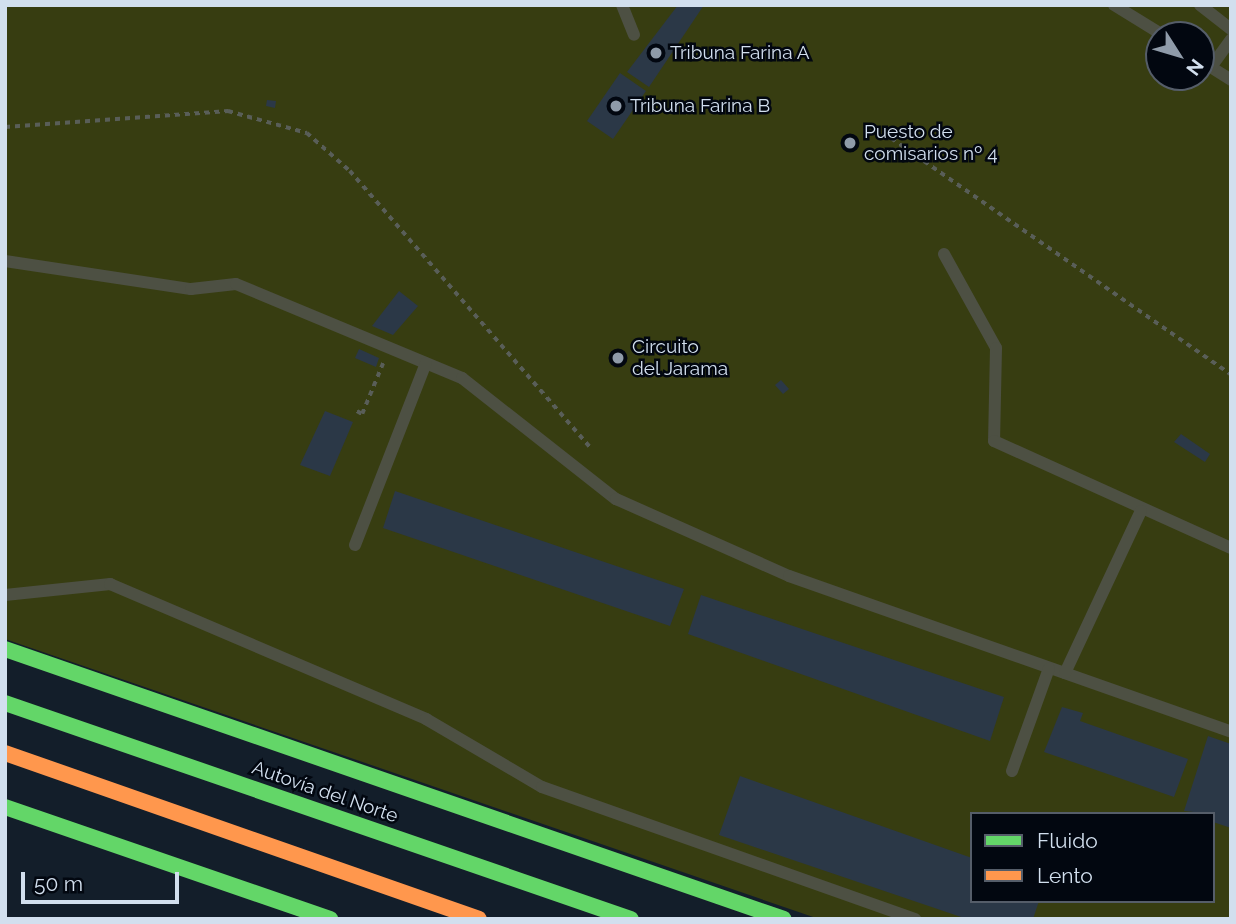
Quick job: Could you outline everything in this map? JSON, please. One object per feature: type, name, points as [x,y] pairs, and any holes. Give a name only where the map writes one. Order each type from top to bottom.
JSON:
[{"type":"main road","points":[[5,649],[784,919]]},
{"type":"main road","name":"Autovía del Norte","points":[[5,703],[631,919]]},
{"type":"main road","points":[[5,753],[480,919]]},
{"type":"main road","points":[[5,807],[330,919]]},
{"type":"lane","points":[[622,5],[634,35]]},
{"type":"lane","points":[[1199,5],[1231,29]]},
{"type":"lane","points":[[1118,6],[1145,23]]},
{"type":"lane","points":[[1215,55],[1231,39]]},
{"type":"lane","points":[[1215,70],[1231,80]]},
{"type":"lane","points":[[944,254],[996,348],[994,441],[1141,511],[1231,548]]},
{"type":"lane","points":[[5,261],[191,289],[236,284],[462,378],[616,499],[789,576],[1231,732]]},
{"type":"lane","points":[[355,545],[426,363]]},
{"type":"lane","points":[[1065,673],[1141,511]]},
{"type":"lane","points":[[5,595],[110,584],[426,719],[542,787],[915,919]]},
{"type":"lane","points":[[1012,771],[1049,668]]},
{"type":"path","points":[[5,127],[228,111],[307,133],[350,170],[592,449]]},
{"type":"path","points":[[875,127],[1231,374]]},
{"type":"path","points":[[357,411],[362,414],[390,348]]},
{"type":"green space","name":"Circuito del Jarama","points":[[5,5],[1231,5],[1231,919],[819,919],[5,639]]},
{"type":"building","name":"Tribuna Farina A","points":[[678,5],[704,5],[649,87],[627,72]]},
{"type":"building","name":"Tribuna Farina B","points":[[620,73],[646,91],[613,139],[587,121]]},
{"type":"building","points":[[267,100],[276,101],[275,108],[266,106]]},
{"type":"building","name":"Puesto de comisarios nº 4","points":[[852,136],[857,144],[849,149],[844,141]]},
{"type":"building","points":[[399,291],[418,306],[393,335],[372,326]]},
{"type":"building","points":[[359,349],[379,358],[376,367],[355,358]]},
{"type":"building","points":[[781,380],[789,389],[783,394],[775,385]]},
{"type":"building","points":[[325,411],[353,422],[330,476],[300,465]]},
{"type":"building","points":[[1181,434],[1210,454],[1205,462],[1174,442]]},
{"type":"building","points":[[395,491],[684,589],[670,626],[383,528]]},
{"type":"building","points":[[701,595],[1004,697],[990,741],[688,634]]},
{"type":"building","points":[[1062,707],[1083,713],[1080,721],[1188,759],[1174,797],[1044,752]]},
{"type":"building","points":[[1208,736],[1231,744],[1231,828],[1215,823],[1215,812],[1184,811]]},
{"type":"building","points":[[740,776],[970,857],[970,903],[1038,903],[1033,919],[967,919],[719,835]]},
{"type":"traffic: fast","points":[[5,649],[784,919]]},
{"type":"traffic: fast","points":[[5,703],[631,919]]},
{"type":"traffic: fast","points":[[5,807],[330,919]]},
{"type":"traffic: slow","points":[[5,753],[479,919]]},
{"type":"place","name":"Tribuna Farina A","points":[[656,53]]},
{"type":"place","name":"Tribuna Farina B","points":[[616,106]]},
{"type":"place","name":"Puesto de comisarios nº 4","points":[[850,143]]},
{"type":"place","name":"Circuito del Jarama","points":[[618,358]]}]
